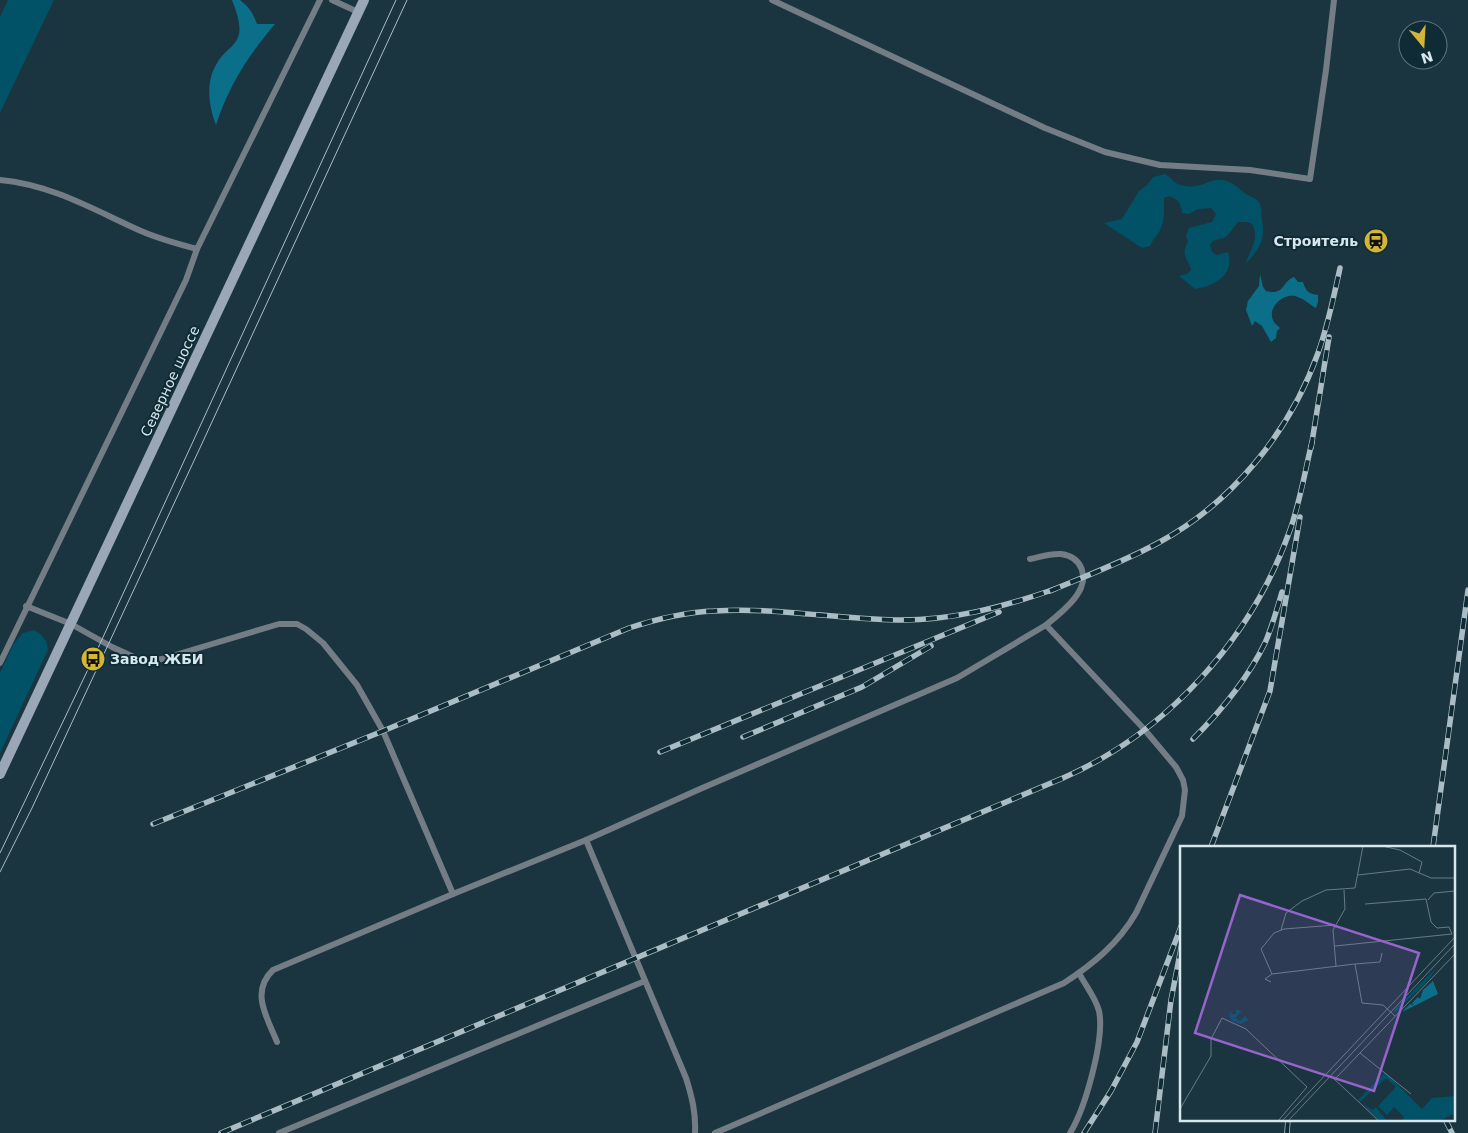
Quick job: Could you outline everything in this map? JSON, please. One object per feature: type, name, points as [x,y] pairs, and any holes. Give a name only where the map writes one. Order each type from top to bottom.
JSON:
[{"type":"main road","name":"Северное шоссе","points":[[0,774],[364,0]]},
{"type":"lane","points":[[0,662],[186,280],[197,249],[320,0]]},
{"type":"lane","points":[[332,0],[358,12]]},
{"type":"lane","points":[[772,0],[1045,128],[1105,152],[1160,165],[1250,170],[1310,179],[1334,0]]},
{"type":"lane","points":[[0,180],[19,182],[52,190],[143,232],[197,249]]},
{"type":"lane","points":[[277,1042],[262,1006],[261,994],[262,984],[273,970],[586,840],[957,678],[1046,625],[1064,611],[1078,594],[1084,578],[1083,569],[1076,560],[1061,554],[1030,559]]},
{"type":"lane","points":[[26,606],[71,624],[112,647],[147,661],[162,659],[279,624],[297,624],[306,629],[323,643],[345,669],[367,701],[383,731],[453,894]]},
{"type":"lane","points":[[715,1133],[1043,994],[1079,973],[1117,941],[1136,914],[1182,816],[1185,790],[1184,780],[1144,729],[1046,625]]},
{"type":"lane","points":[[586,840],[692,1096],[695,1111],[695,1133]]},
{"type":"lane","points":[[1070,1133],[1084,1106],[1096,1055],[1100,1022],[1096,1004],[1079,973]]},
{"type":"lane","points":[[279,1133],[645,981]]},
{"type":"shaded area","points":[[8,0],[54,0],[0,113],[0,17]]},
{"type":"shaded area","points":[[232,0],[240,0],[246,5],[257,24],[275,24],[240,72],[221,110],[216,125],[209,98],[210,81],[216,64],[238,38],[239,21]]},
{"type":"shaded area","points":[[1165,174],[1179,184],[1190,186],[1224,180],[1259,202],[1263,227],[1262,239],[1258,249],[1245,264],[1255,239],[1255,234],[1252,224],[1238,222],[1226,237],[1213,241],[1210,245],[1212,252],[1217,255],[1228,252],[1228,267],[1226,273],[1221,278],[1209,285],[1195,289],[1179,276],[1187,274],[1191,270],[1185,256],[1188,242],[1186,235],[1189,228],[1212,222],[1216,214],[1211,208],[1198,209],[1189,214],[1182,213],[1177,200],[1169,196],[1164,198],[1164,217],[1160,230],[1150,246],[1142,248],[1104,223],[1122,219],[1139,191],[1153,177]]},
{"type":"shaded area","points":[[1260,274],[1266,291],[1277,292],[1294,277],[1298,282],[1303,282],[1308,292],[1318,295],[1316,308],[1295,296],[1285,297],[1277,303],[1272,312],[1272,317],[1274,323],[1280,328],[1277,331],[1276,338],[1271,342],[1262,326],[1255,321],[1252,326],[1246,310],[1248,301],[1259,286]]},
{"type":"shaded area","points":[[34,630],[44,638],[48,650],[0,753],[0,673],[13,645],[23,633]]},
{"type":"tram line","points":[[0,853],[93,659],[396,0]]},
{"type":"tram line","points":[[0,872],[32,808],[407,0]]},
{"type":"railway","points":[[1050,591],[1131,556],[1185,527],[1210,508],[1255,463],[1275,437],[1292,410],[1306,382],[1325,332],[1340,268]]},
{"type":"railway","points":[[1311,448],[1329,337]]},
{"type":"railway","points":[[221,1133],[1063,778],[1101,759],[1137,735],[1171,708],[1202,677],[1229,644],[1253,608],[1274,570],[1294,519],[1312,442]]},
{"type":"railway","points":[[1211,846],[1270,691],[1300,517]]},
{"type":"railway","points":[[153,824],[383,731],[629,628],[660,619],[681,614],[737,610],[916,620],[977,612],[1055,589]]},
{"type":"railway","points":[[1433,846],[1468,590]]},
{"type":"railway","points":[[1193,739],[1224,706],[1251,669],[1268,637],[1282,592]]},
{"type":"railway","points":[[660,752],[999,612]]},
{"type":"railway","points":[[743,737],[862,687],[931,646]]},
{"type":"railway","points":[[1084,1133],[1111,1091],[1137,1042],[1180,929]]},
{"type":"railway","points":[[1155,1133],[1171,1000],[1180,953]]},
{"type":"railway","points":[[1287,1133],[1288,1120]]},
{"type":"railway","points":[[1446,1120],[1452,1133]]},
{"type":"place","name":"Строитель","points":[[1376,241]]},
{"type":"place","name":"Завод ЖБИ","points":[[93,659]]}]
